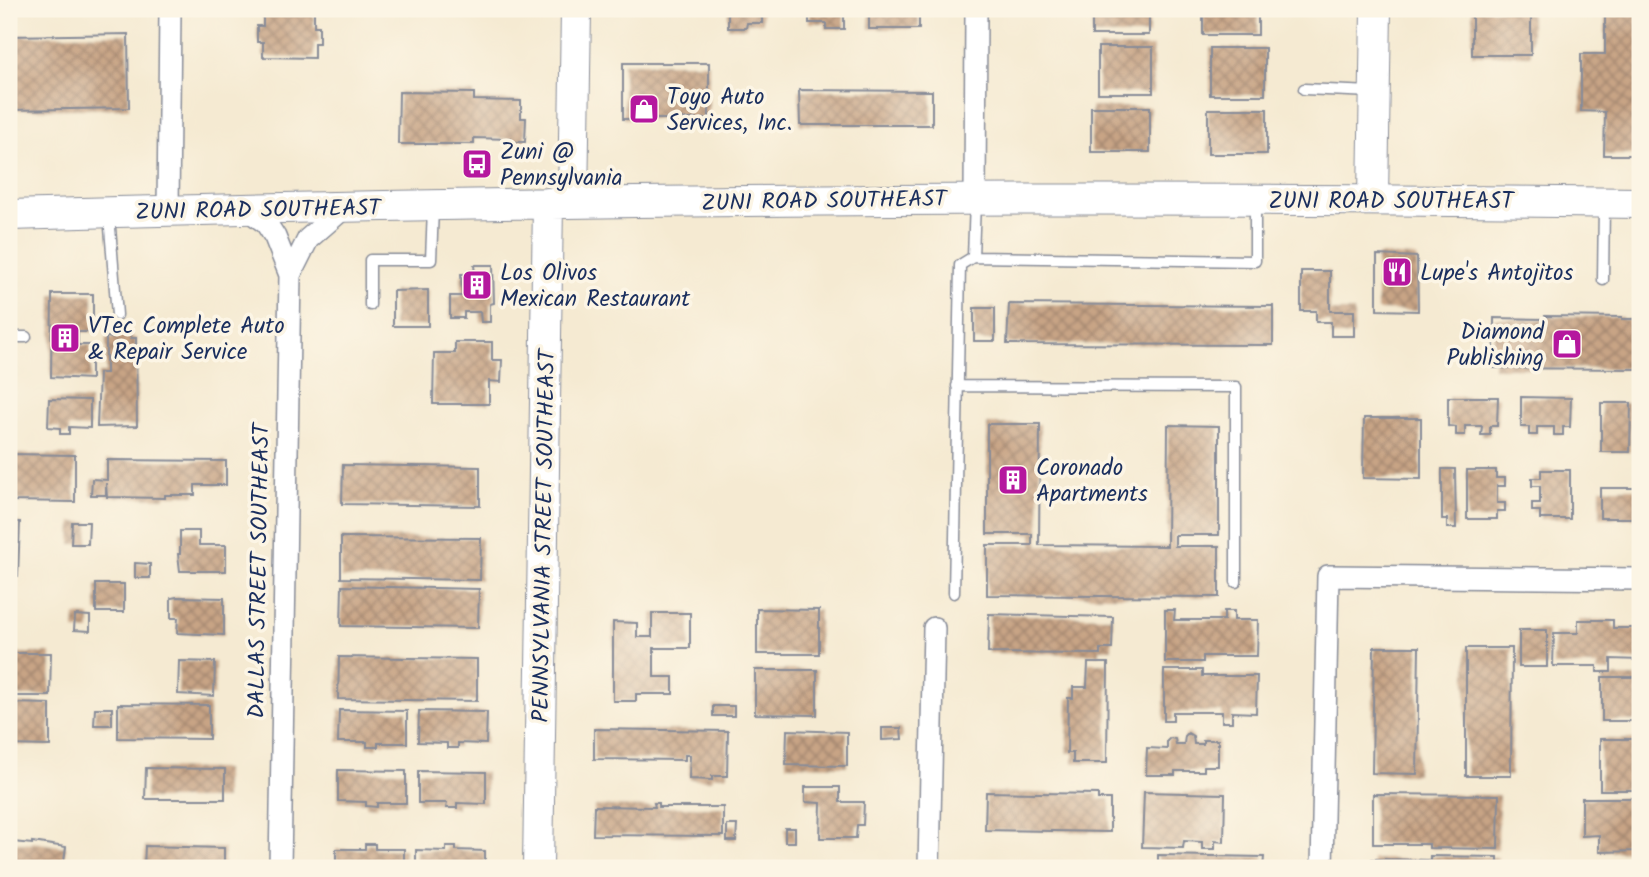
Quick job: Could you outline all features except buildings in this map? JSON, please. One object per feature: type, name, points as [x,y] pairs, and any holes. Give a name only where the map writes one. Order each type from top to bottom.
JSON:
[{"type":"street","points":[[168,210],[170,9]]},
{"type":"street","name":"PENNSYLVANIA STREET SOUTHEAST","points":[[538,868],[561,203],[576,9]]},
{"type":"street","points":[[975,198],[976,9]]},
{"type":"street","points":[[1373,200],[1376,9]]},
{"type":"street","name":"ZUNI ROAD SOUTHEAST","points":[[9,215],[433,205],[975,198],[1640,203]]},
{"type":"street","name":"DALLAS STREET SOUTHEAST","points":[[290,275],[308,239],[345,207]]},
{"type":"street","name":"DALLAS STREET SOUTHEAST","points":[[247,209],[266,223],[275,237],[290,275],[280,868]]},
{"type":"street","points":[[1322,868],[1328,576],[1640,579]]},
{"type":"street","points":[[929,868],[934,628]]},
{"type":"lane","points":[[1304,89],[1375,92]]},
{"type":"lane","points":[[973,257],[975,198]]},
{"type":"lane","points":[[954,593],[960,265],[973,257],[1255,261],[1255,199]]},
{"type":"lane","points":[[1603,280],[1604,202]]},
{"type":"lane","points":[[370,305],[370,260],[431,260],[433,205]]},
{"type":"lane","points":[[108,212],[117,315]]},
{"type":"lane","points":[[9,337],[26,337]]},
{"type":"lane","points":[[957,386],[1236,387],[1236,582]]},
{"type":"place","name":"Toyo Auto Services, Inc.","points":[[644,109]]},
{"type":"place","name":"Zuni @ Pennsylvania","points":[[477,164]]},
{"type":"place","name":"Lupe's Antojitos","points":[[1397,272]]},
{"type":"place","name":"Los Olivos Mexican Restaurant","points":[[477,285]]},
{"type":"place","name":"VTec Complete Auto & Repair Service","points":[[65,338]]},
{"type":"place","name":"Diamond Publishing","points":[[1567,344]]},
{"type":"place","name":"Coronado Apartments","points":[[1013,480]]}]
